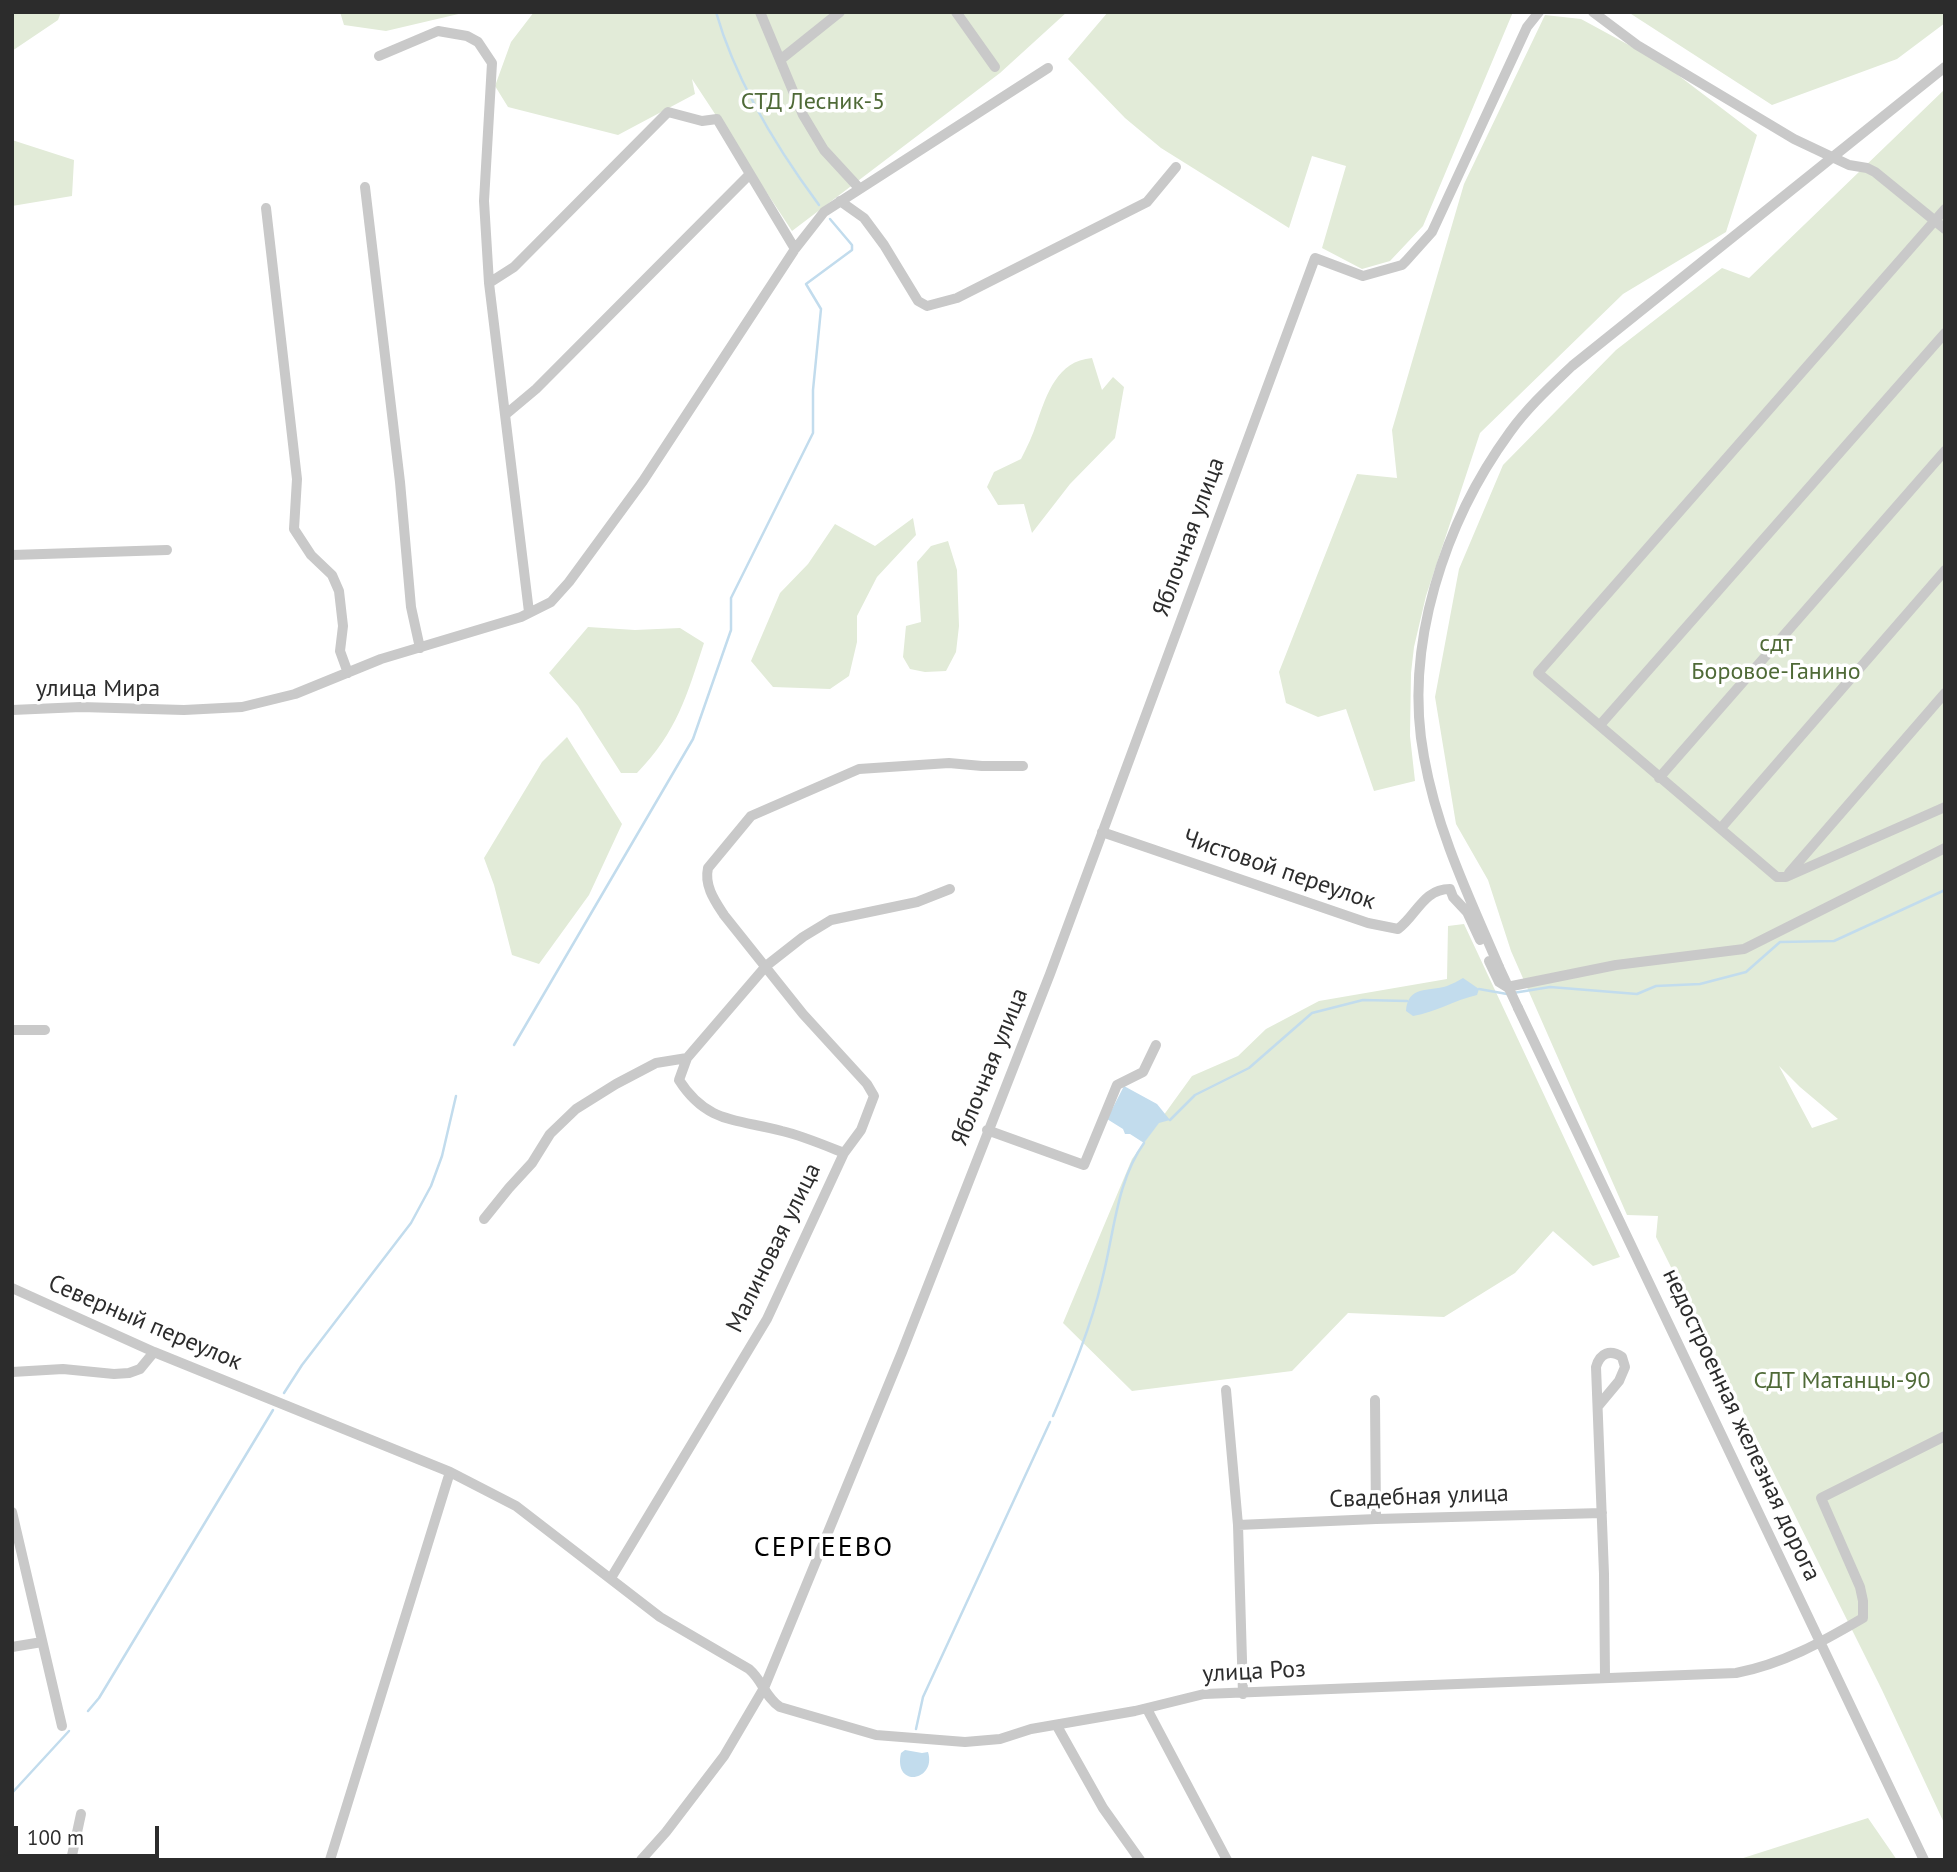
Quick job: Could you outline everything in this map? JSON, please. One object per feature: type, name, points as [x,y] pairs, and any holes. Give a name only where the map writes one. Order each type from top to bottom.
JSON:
[{"type":"street","points":[[760,12],[803,114],[824,150],[859,188]]},
{"type":"street","points":[[780,60],[840,12]]},
{"type":"street","points":[[956,12],[995,67]]},
{"type":"street","name":"Яблочная улица","points":[[641,1860],[724,1756],[764,1688],[902,1352],[1050,974],[1315,258],[1363,276],[1402,265],[1406,261],[1432,232],[1527,27],[1539,12]]},
{"type":"street","points":[[1593,12],[1637,45],[1794,139],[1832,157],[1875,172],[1945,229]]},
{"type":"street","points":[[379,56],[438,31],[467,36],[478,42],[492,63],[484,201],[489,283],[529,612]]},
{"type":"street","name":"недостроенная железная дорога","points":[[1924,1860],[1499,967],[1448,848],[1437,813],[1423,754],[1419,712],[1420,664],[1430,611],[1443,565],[1478,481],[1525,413],[1572,366],[1945,67]]},
{"type":"street","name":"улица Мира","points":[[12,710],[81,707],[184,710],[242,707],[295,694],[381,659],[522,617],[551,602],[577,572],[643,481],[795,249],[817,220],[839,201],[1048,68]]},
{"type":"street","points":[[489,283],[514,267],[668,112],[702,121],[716,119],[795,249]]},
{"type":"street","points":[[839,201],[864,218],[918,301],[927,306],[968,292],[1147,202],[1176,167]]},
{"type":"street","points":[[505,415],[536,389],[749,175]]},
{"type":"street","points":[[365,187],[400,482],[411,607],[421,648]]},
{"type":"street","points":[[266,208],[297,479],[294,529],[311,555],[331,575],[339,592],[343,626],[340,651],[348,673]]},
{"type":"street","points":[[1945,209],[1538,673],[1777,877],[1786,877],[1945,807]]},
{"type":"street","points":[[1600,725],[1945,333]]},
{"type":"street","points":[[1659,778],[1945,451]]},
{"type":"street","points":[[12,555],[167,550]]},
{"type":"street","points":[[1721,828],[1945,570]]},
{"type":"street","points":[[1786,877],[1945,693]]},
{"type":"street","points":[[766,966],[724,915],[713,898],[706,878],[708,868],[751,816],[859,769],[949,763],[1023,766]]},
{"type":"street","name":"Чистовой переулок","points":[[1102,832],[1387,928],[1398,929],[1407,923],[1430,894],[1439,889],[1450,889],[1453,897],[1467,912],[1499,982],[1507,987],[1616,965],[1744,949],[1945,848]]},
{"type":"street","points":[[844,1153],[783,1131],[722,1118],[689,1096],[679,1080],[687,1058],[766,966],[803,937],[831,920],[917,902],[950,889]]},
{"type":"street","name":"Малиновая улица","points":[[611,1578],[767,1319],[844,1153],[861,1130],[874,1096],[867,1084],[803,1014],[766,966]]},
{"type":"street","points":[[12,1030],[44,1030]]},
{"type":"street","points":[[988,1130],[1084,1165],[1117,1085],[1143,1073],[1156,1045]]},
{"type":"street","points":[[485,1219],[532,1163],[551,1134],[576,1109],[656,1063],[687,1058]]},
{"type":"street","name":"Северный переулок","points":[[12,1288],[154,1352],[450,1472]]},
{"type":"street","points":[[12,1372],[63,1370],[129,1373],[140,1369],[154,1352]]},
{"type":"street","points":[[1226,1390],[1238,1525],[1243,1694]]},
{"type":"street","points":[[1375,1400],[1376,1519]]},
{"type":"street","points":[[1599,1405],[1605,1677]]},
{"type":"street","name":"улица Роз","points":[[450,1472],[516,1506],[660,1617],[749,1669],[756,1674],[770,1700],[780,1707],[876,1735],[965,1742],[1000,1739],[1031,1729],[1147,1709],[1204,1694],[1736,1673],[1765,1667],[1821,1643],[1863,1618],[1864,1601],[1855,1573],[1821,1498],[1945,1436]]},
{"type":"street","points":[[330,1860],[450,1472]]},
{"type":"street","points":[[12,1512],[62,1726]]},
{"type":"street","name":"Свадебная улица","points":[[1238,1525],[1602,1513]]},
{"type":"street","points":[[12,1647],[42,1642]]},
{"type":"street","points":[[1147,1709],[1227,1860]]},
{"type":"street","points":[[1057,1726],[1103,1808],[1140,1860]]},
{"type":"street","points":[[71,1860],[81,1814]]},
{"type":"green space","points":[[12,12],[61,12],[58,20],[12,51]]},
{"type":"green space","points":[[340,12],[467,12],[386,31],[344,25]]},
{"type":"green space","name":"СТД Лесник-5","points":[[534,12],[1067,12],[1000,73],[792,231],[692,79],[695,94],[618,135],[508,107],[495,86],[511,42]]},
{"type":"green space","points":[[1108,12],[1513,12],[1423,226],[1390,261],[1362,269],[1322,248],[1346,166],[1312,156],[1289,228],[1161,148],[1125,118],[1068,59]]},
{"type":"green space","points":[[1628,12],[1945,12],[1945,23],[1897,59],[1772,105]]},
{"type":"green space","points":[[1545,15],[1581,19],[1662,63],[1757,135],[1726,232],[1623,294],[1480,433],[1426,596],[1414,647],[1410,736],[1415,781],[1374,791],[1346,709],[1318,717],[1286,703],[1279,672],[1357,474],[1397,478],[1392,430],[1464,184]]},
{"type":"green space","points":[[1945,89],[1945,1825],[1882,1690],[1656,1237],[1658,1216],[1627,1215],[1511,951],[1488,880],[1456,824],[1435,697],[1459,569],[1503,465],[1616,350],[1722,268],[1749,278]],"holes":[[[1779,1066],[1838,1119],[1812,1128]]]},
{"type":"green space","points":[[12,140],[74,160],[72,196],[12,206]]},
{"type":"green space","points":[[1092,358],[1102,390],[1113,377],[1124,387],[1115,438],[1070,484],[1032,533],[1024,504],[998,505],[987,487],[994,472],[1021,459],[1050,390],[1062,372],[1080,360]]},
{"type":"green space","points":[[913,518],[916,535],[877,577],[857,616],[857,642],[849,676],[830,689],[773,687],[751,661],[780,593],[808,564],[835,524],[875,546]]},
{"type":"green space","points":[[948,541],[957,570],[959,626],[956,652],[946,671],[925,672],[910,669],[903,657],[906,626],[921,622],[917,562],[931,546]]},
{"type":"green space","points":[[588,627],[635,630],[680,628],[704,643],[686,696],[671,728],[651,758],[637,773],[621,773],[578,706],[549,673]]},
{"type":"green space","points":[[567,737],[622,824],[589,895],[539,964],[512,955],[494,885],[484,858],[542,762]]},
{"type":"green space","points":[[1464,924],[1620,1257],[1593,1266],[1553,1231],[1515,1273],[1444,1317],[1348,1313],[1292,1371],[1132,1391],[1063,1323],[1132,1159],[1192,1076],[1238,1056],[1266,1029],[1319,1001],[1447,979],[1448,926]]},
{"type":"green space","points":[[1868,1818],[1897,1860],[1737,1860]]},
{"type":"water","points":[[1463,978],[1479,989],[1477,995],[1413,1016],[1406,1011],[1415,993],[1447,986]]},
{"type":"water","points":[[1124,1086],[1157,1104],[1170,1120],[1159,1123],[1144,1143],[1130,1134],[1125,1134],[1123,1129],[1107,1119]]},
{"type":"water","points":[[905,1750],[928,1752],[929,1762],[921,1775],[908,1776],[903,1772],[900,1764],[901,1753]]},
{"type":"waterway","points":[[716,12],[734,64],[746,89],[773,137],[819,205]]},
{"type":"waterway","points":[[514,1045],[693,739],[731,630],[731,598],[813,433],[813,390],[821,309],[806,284],[852,250],[852,245],[830,219]]},
{"type":"waterway","points":[[1513,993],[1550,987],[1637,994],[1656,986],[1700,984],[1746,972],[1780,942],[1834,941],[1945,890]]},
{"type":"waterway","points":[[1479,989],[1507,994]]},
{"type":"waterway","points":[[1170,1120],[1195,1095],[1249,1068],[1312,1013],[1363,1000],[1407,1001]]},
{"type":"waterway","points":[[284,1393],[302,1365],[411,1223],[431,1186],[442,1156],[456,1096]]},
{"type":"waterway","points":[[1053,1416],[1098,1298],[1127,1175],[1144,1143]]},
{"type":"waterway","points":[[88,1711],[99,1698],[273,1410]]},
{"type":"waterway","points":[[916,1729],[923,1697],[1050,1422]]},
{"type":"waterway","points":[[12,1793],[69,1731]]},
{"type":"district","name":"СЕРГЕЕВО","points":[[824,1548]]},
{"type":"park label","name":"сдт Боровое-Ганино","points":[[1776,658]]},
{"type":"park label","name":"СДТ Матанцы-90","points":[[1842,1381]]}]
